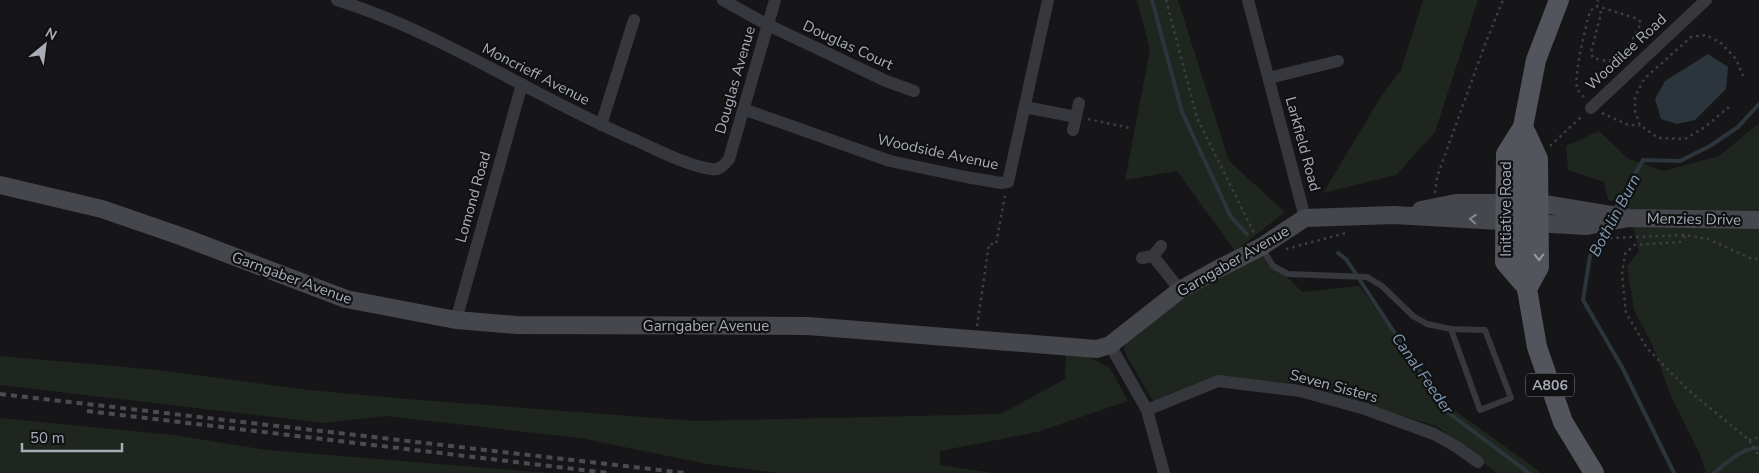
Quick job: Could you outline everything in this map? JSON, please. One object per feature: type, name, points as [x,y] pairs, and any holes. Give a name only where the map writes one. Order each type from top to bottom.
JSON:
[{"type":"main road","name":"Initiative Road","points":[[1527,289],[1539,267],[1506,154],[1523,127],[1536,60],[1559,0]]},
{"type":"main road","name":"Initiative Road","points":[[1523,127],[1538,159],[1505,262],[1527,289],[1537,347],[1563,422],[1594,473]]},
{"type":"street","name":"Moncrieff Avenue","points":[[337,0],[364,8],[409,26],[600,125],[690,163],[712,170],[722,168]]},
{"type":"street","name":"Douglas Court","points":[[723,0],[768,25],[886,81],[914,92]]},
{"type":"street","name":"Douglas Avenue","points":[[722,168],[729,159],[775,0]]},
{"type":"street","name":"Woodside Avenue","points":[[743,109],[890,161],[966,177],[1001,183],[1008,182],[1048,0]]},
{"type":"street","name":"Larkfield Road","points":[[1248,0],[1306,218]]},
{"type":"street","name":"Woodilee Road","points":[[1591,108],[1706,0]]},
{"type":"street","points":[[600,125],[634,20]]},
{"type":"street","points":[[1269,78],[1338,61]]},
{"type":"street","name":"Lomond Road","points":[[456,320],[522,84]]},
{"type":"street","points":[[1073,130],[1079,103]]},
{"type":"street","points":[[1025,107],[1076,117]]},
{"type":"street","name":"Garngaber Avenue","points":[[0,185],[102,209],[183,237],[346,299],[456,320],[517,325],[808,326],[1097,349],[1110,345],[1180,290],[1261,247],[1306,218],[1522,212]]},
{"type":"street","name":"Menzies Drive","points":[[1522,212],[1588,218],[1759,220]]},
{"type":"street","points":[[1152,253],[1180,290]]},
{"type":"street","points":[[1110,345],[1147,410],[1164,473]]},
{"type":"street","name":"Seven Sisters","points":[[1147,410],[1218,381],[1300,391],[1365,409],[1434,434],[1478,462]]},
{"type":"lane","points":[[1261,247],[1273,266],[1288,274],[1367,277],[1382,286],[1413,316],[1427,324],[1484,330],[1511,398],[1480,410],[1451,328]]},
{"type":"path","points":[[1166,0],[1197,118],[1261,247]]},
{"type":"path","points":[[1434,194],[1437,177],[1484,46],[1504,0]]},
{"type":"path","points":[[1598,0],[1598,6],[1601,14],[1591,52],[1593,58],[1609,61],[1618,56],[1638,32],[1640,22],[1635,18],[1598,6],[1590,10],[1582,41],[1578,88],[1591,108],[1628,125],[1640,125]]},
{"type":"path","points":[[1729,107],[1705,127],[1685,139],[1658,138],[1640,125],[1635,111],[1635,97],[1644,79],[1691,37],[1706,35],[1721,43],[1736,59],[1743,76]]},
{"type":"path","points":[[1549,153],[1550,145],[1591,108]]},
{"type":"path","points":[[1076,117],[1130,128]]},
{"type":"path","points":[[975,339],[989,244],[996,244],[1008,182]]},
{"type":"path","points":[[1279,252],[1348,232]]},
{"type":"path","points":[[1685,236],[1680,242],[1634,245],[1625,254],[1622,274],[1626,314],[1647,348],[1686,389],[1749,440],[1758,453],[1759,459]]},
{"type":"path","points":[[1622,239],[1685,236],[1708,239],[1752,259],[1759,259]]},
{"type":"path","points":[[1749,440],[1759,437]]},
{"type":"shaded area","points":[[1137,0],[1178,0],[1229,161],[1285,212],[1235,251],[1177,171],[1125,180],[1150,50]]},
{"type":"shaded area","points":[[1423,0],[1478,0],[1435,132],[1396,175],[1323,193],[1382,95],[1401,70]]},
{"type":"shaded area","points":[[1708,54],[1728,67],[1726,89],[1695,120],[1677,124],[1661,119],[1655,99],[1665,81]]},
{"type":"shaded area","points":[[1759,123],[1759,473],[1706,473],[1700,455],[1671,396],[1653,346],[1634,310],[1627,266],[1639,251],[1628,205],[1608,200],[1604,182],[1568,170],[1566,146],[1599,131],[1627,158],[1663,171],[1719,156]]},
{"type":"shaded area","points":[[1263,253],[1302,292],[1359,286],[1450,407],[1540,473],[1497,473],[1438,427],[1302,384],[1215,376],[1153,401],[1125,353],[1124,346],[1127,338],[1182,293]]},
{"type":"shaded area","points":[[1066,354],[1085,355],[1110,368],[1128,401],[1037,432],[940,451],[940,465],[992,473],[778,473],[707,464],[580,438],[385,416],[324,423],[0,385],[0,356],[158,370],[309,390],[695,421],[1001,414],[1065,379]]},
{"type":"shaded area","points":[[0,418],[173,435],[267,450],[551,473],[0,473]]},
{"type":"waterway","name":"Canal Feeder","points":[[1152,0],[1182,112],[1231,217],[1247,234]]},
{"type":"waterway","name":"Bothlin Burn","points":[[1614,210],[1643,160],[1680,161],[1710,146],[1738,127],[1759,104]]},
{"type":"waterway","name":"Bothlin Burn","points":[[1605,227],[1590,256],[1583,300],[1622,367],[1674,473]]},
{"type":"waterway","name":"Canal Feeder","points":[[1338,253],[1346,259],[1446,411],[1529,473]]},
{"type":"waterway","name":"Canal Feeder","points":[[1714,473],[1729,460],[1741,453],[1753,448],[1759,448]]},
{"type":"railway","points":[[0,394],[685,473]]},
{"type":"railway","points":[[87,411],[608,473]]}]
